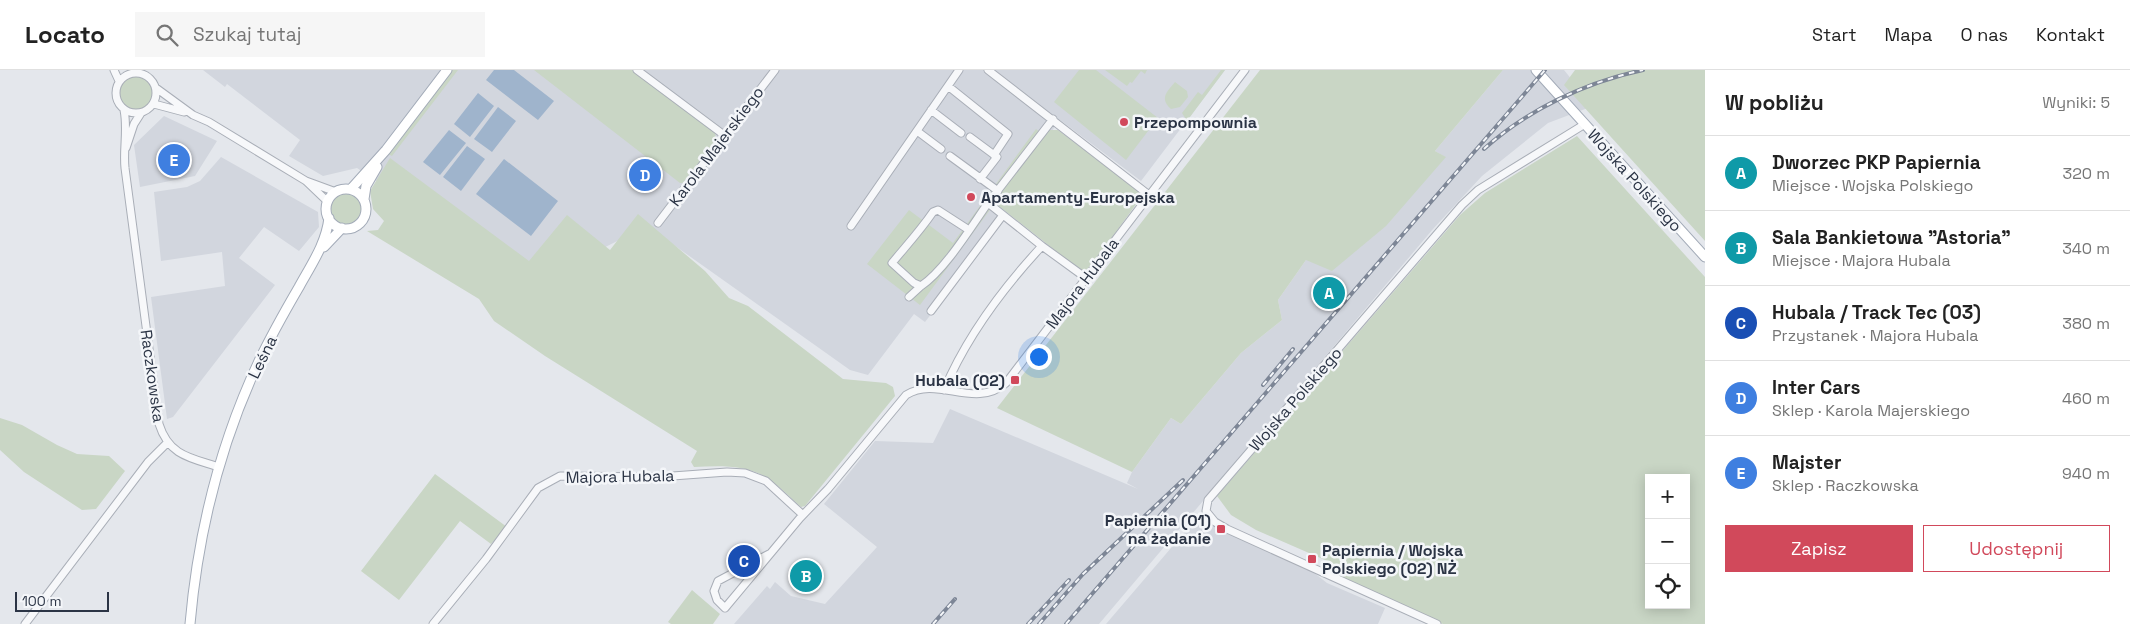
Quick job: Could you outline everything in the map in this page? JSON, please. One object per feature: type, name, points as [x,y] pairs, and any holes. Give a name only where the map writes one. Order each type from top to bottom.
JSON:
[{"type":"main road","points":[[351,190],[386,150],[447,70]]},
{"type":"main road","name":"Wojska Polskiego","points":[[1536,70],[1705,258]]},
{"type":"main road","points":[[364,200],[358,193],[351,190],[336,192],[328,202],[326,210],[329,218],[334,225],[342,228],[356,227],[362,221],[366,213],[364,200],[366,186],[386,150]]},
{"type":"main road","name":"Leśna","points":[[218,467],[238,408],[260,358],[318,253],[327,231],[329,218]]},
{"type":"main road","name":"Leśna","points":[[318,253],[342,228]]},
{"type":"main road","points":[[190,624],[199,553],[218,467]]},
{"type":"street","points":[[114,70],[119,81]]},
{"type":"street","points":[[637,70],[724,136]]},
{"type":"street","name":"Karola Majerskiego","points":[[658,223],[775,70]]},
{"type":"street","points":[[851,226],[959,70]]},
{"type":"street","points":[[988,70],[1149,195]]},
{"type":"street","name":"Majora Hubala","points":[[769,554],[718,581],[714,591],[717,600],[725,608],[906,395],[921,389],[979,394],[993,392],[1012,376],[1245,70]]},
{"type":"street","points":[[156,88],[154,104],[141,113],[133,114],[124,110],[116,98],[115,92],[119,81],[128,72],[136,73],[148,76],[156,88],[194,115]]},
{"type":"street","points":[[948,86],[1008,134],[994,155]]},
{"type":"street","points":[[154,104],[194,115],[210,122],[306,181],[336,192]]},
{"type":"street","name":"Raczkowska","points":[[124,110],[127,123],[124,151],[125,168],[159,424],[167,443],[185,456],[218,467]]},
{"type":"street","points":[[931,110],[961,133]]},
{"type":"street","name":"Raczkowska","points":[[124,151],[134,124],[141,113]]},
{"type":"street","points":[[909,297],[928,281],[1053,119]]},
{"type":"street","name":"Wojska Polskiego","points":[[1437,624],[1227,529],[1215,522],[1206,511],[1208,500],[1462,204],[1478,190],[1585,124]]},
{"type":"street","points":[[916,131],[941,149]]},
{"type":"street","points":[[970,137],[997,157],[980,179]]},
{"type":"street","points":[[950,156],[998,190]]},
{"type":"street","points":[[306,181],[328,202]]},
{"type":"street","points":[[988,204],[1086,278]]},
{"type":"street","points":[[921,286],[914,283],[892,263],[908,243],[914,239],[934,212],[941,210],[969,230]]},
{"type":"street","points":[[931,311],[1003,215]]},
{"type":"street","points":[[944,390],[966,346],[1017,276],[1042,246]]},
{"type":"street","points":[[26,624],[148,462],[167,443]]},
{"type":"street","name":"Majora Hubala","points":[[433,624],[486,559],[538,488],[560,476],[659,477],[727,472],[745,473],[766,481],[803,515]]},
{"type":"shaded area","points":[[203,70],[1225,70],[1141,181],[1060,120],[993,209],[1005,219],[925,322],[914,314],[868,375],[850,370],[647,226],[530,285],[357,168],[323,176],[289,156],[300,140],[227,84],[225,87]]},
{"type":"shaded area","points":[[1503,70],[1564,70],[1593,106],[1548,123],[1482,176],[1433,229],[1099,624],[734,624],[767,586],[770,589],[775,582],[791,596],[825,604],[877,547],[824,504],[875,441],[933,443],[950,409],[1138,489],[1127,483],[1132,472],[1171,418],[1181,424],[1241,353],[1282,320],[1278,300],[1306,260],[1445,157],[1435,151]]},
{"type":"shaded area","points":[[164,116],[217,141],[195,176],[140,187],[134,145]]},
{"type":"shaded area","points":[[221,157],[318,212],[319,227],[299,251],[264,227],[239,258],[275,285],[173,417],[167,419],[151,297],[225,286],[222,252],[161,261],[154,192],[187,187],[200,181]]},
{"type":"shaded area","points":[[1203,521],[1313,572],[1327,583],[1385,608],[1378,624],[1106,624],[1189,527]]},
{"type":"green space","points":[[451,70],[458,70],[392,156],[388,154]]},
{"type":"green space","points":[[534,70],[632,70],[715,132],[716,141],[683,183],[680,183]]},
{"type":"green space","points":[[1079,70],[1096,70],[1158,118],[1126,160],[1054,102]]},
{"type":"green space","points":[[1105,70],[1147,70],[1145,74],[1141,71],[1132,83],[1130,82],[1127,86]]},
{"type":"green space","points":[[1221,70],[1225,70],[1187,121],[1182,113],[1198,92],[1202,95]]},
{"type":"green space","points":[[1260,70],[1503,70],[1435,151],[1446,157],[1386,226],[1332,271],[1306,260],[1278,300],[1282,320],[1241,353],[1181,424],[1171,418],[1132,472],[997,408]]},
{"type":"green space","points":[[1575,70],[1705,70],[1705,241],[1564,85]]},
{"type":"green space","points":[[140,73],[147,76],[153,82],[156,93],[155,101],[147,110],[140,113],[132,113],[125,110],[117,101],[116,89],[119,82],[128,74]]},
{"type":"green space","points":[[1175,82],[1187,91],[1188,97],[1180,107],[1171,109],[1165,102],[1165,98]]},
{"type":"green space","points":[[1036,129],[1045,136],[1049,130],[1058,130],[1142,193],[1137,203],[1089,269],[1081,271],[995,203],[920,305],[867,264],[909,210],[953,243]]},
{"type":"green space","points":[[1577,136],[1705,277],[1705,624],[1443,624],[1336,576],[1341,567],[1256,530],[1231,515],[1217,496],[1460,215],[1485,193]]},
{"type":"green space","points":[[390,158],[529,261],[567,215],[610,250],[638,214],[705,271],[729,298],[748,306],[843,379],[886,383],[893,387],[895,396],[805,506],[801,507],[759,473],[732,467],[694,467],[691,462],[697,451],[545,356],[494,321],[479,299],[367,231],[378,230],[384,221],[373,209],[370,191]]},
{"type":"green space","points":[[347,193],[358,198],[363,209],[358,220],[347,225],[336,220],[331,209],[336,198]]},
{"type":"green space","points":[[0,418],[22,425],[77,454],[109,456],[125,471],[96,509],[82,510],[24,472],[0,450]]},
{"type":"green space","points":[[435,474],[507,527],[491,544],[460,521],[399,600],[361,571]]},
{"type":"green space","points":[[692,590],[720,614],[713,624],[671,624],[668,622]]},
{"type":"water","points":[[494,70],[514,70],[554,101],[538,120],[486,80]]},
{"type":"water","points":[[478,93],[494,106],[470,137],[454,124]]},
{"type":"water","points":[[498,107],[516,121],[492,152],[474,139]]},
{"type":"water","points":[[449,130],[466,143],[440,175],[423,162]]},
{"type":"water","points":[[467,146],[485,159],[461,191],[443,177]]},
{"type":"water","points":[[504,159],[558,201],[531,236],[476,194]]},
{"type":"railway","points":[[1066,624],[1545,70]]},
{"type":"railway","points":[[1484,149],[1519,122],[1558,99],[1600,82],[1643,70]]},
{"type":"railway","points":[[1263,385],[1293,349]]},
{"type":"railway","points":[[1039,624],[1083,574],[1183,480]]},
{"type":"railway","points":[[1028,624],[1069,580]]},
{"type":"railway","points":[[933,624],[955,599]]},
{"type":"place","name":"Przepompownia","points":[[1124,122]]},
{"type":"place","name":"Majster","points":[[174,160]]},
{"type":"place","name":"Inter Cars","points":[[645,175]]},
{"type":"place","name":"Apartamenty-Europejska","points":[[971,197]]},
{"type":"place","name":"Dworzec PKP Papiernia","points":[[1329,293]]},
{"type":"place","name":"Hubala (02)","points":[[1015,380]]},
{"type":"place","name":"Papiernia (01) na żądanie","points":[[1221,529]]},
{"type":"place","name":"Papiernia / Wojska Polskiego (02) NŻ","points":[[1312,559]]},
{"type":"place","name":"Hubala / Track Tec (03)","points":[[744,561]]},
{"type":"place","name":"Sala Bankietowa \"Astoria\"","points":[[806,576]]}]
